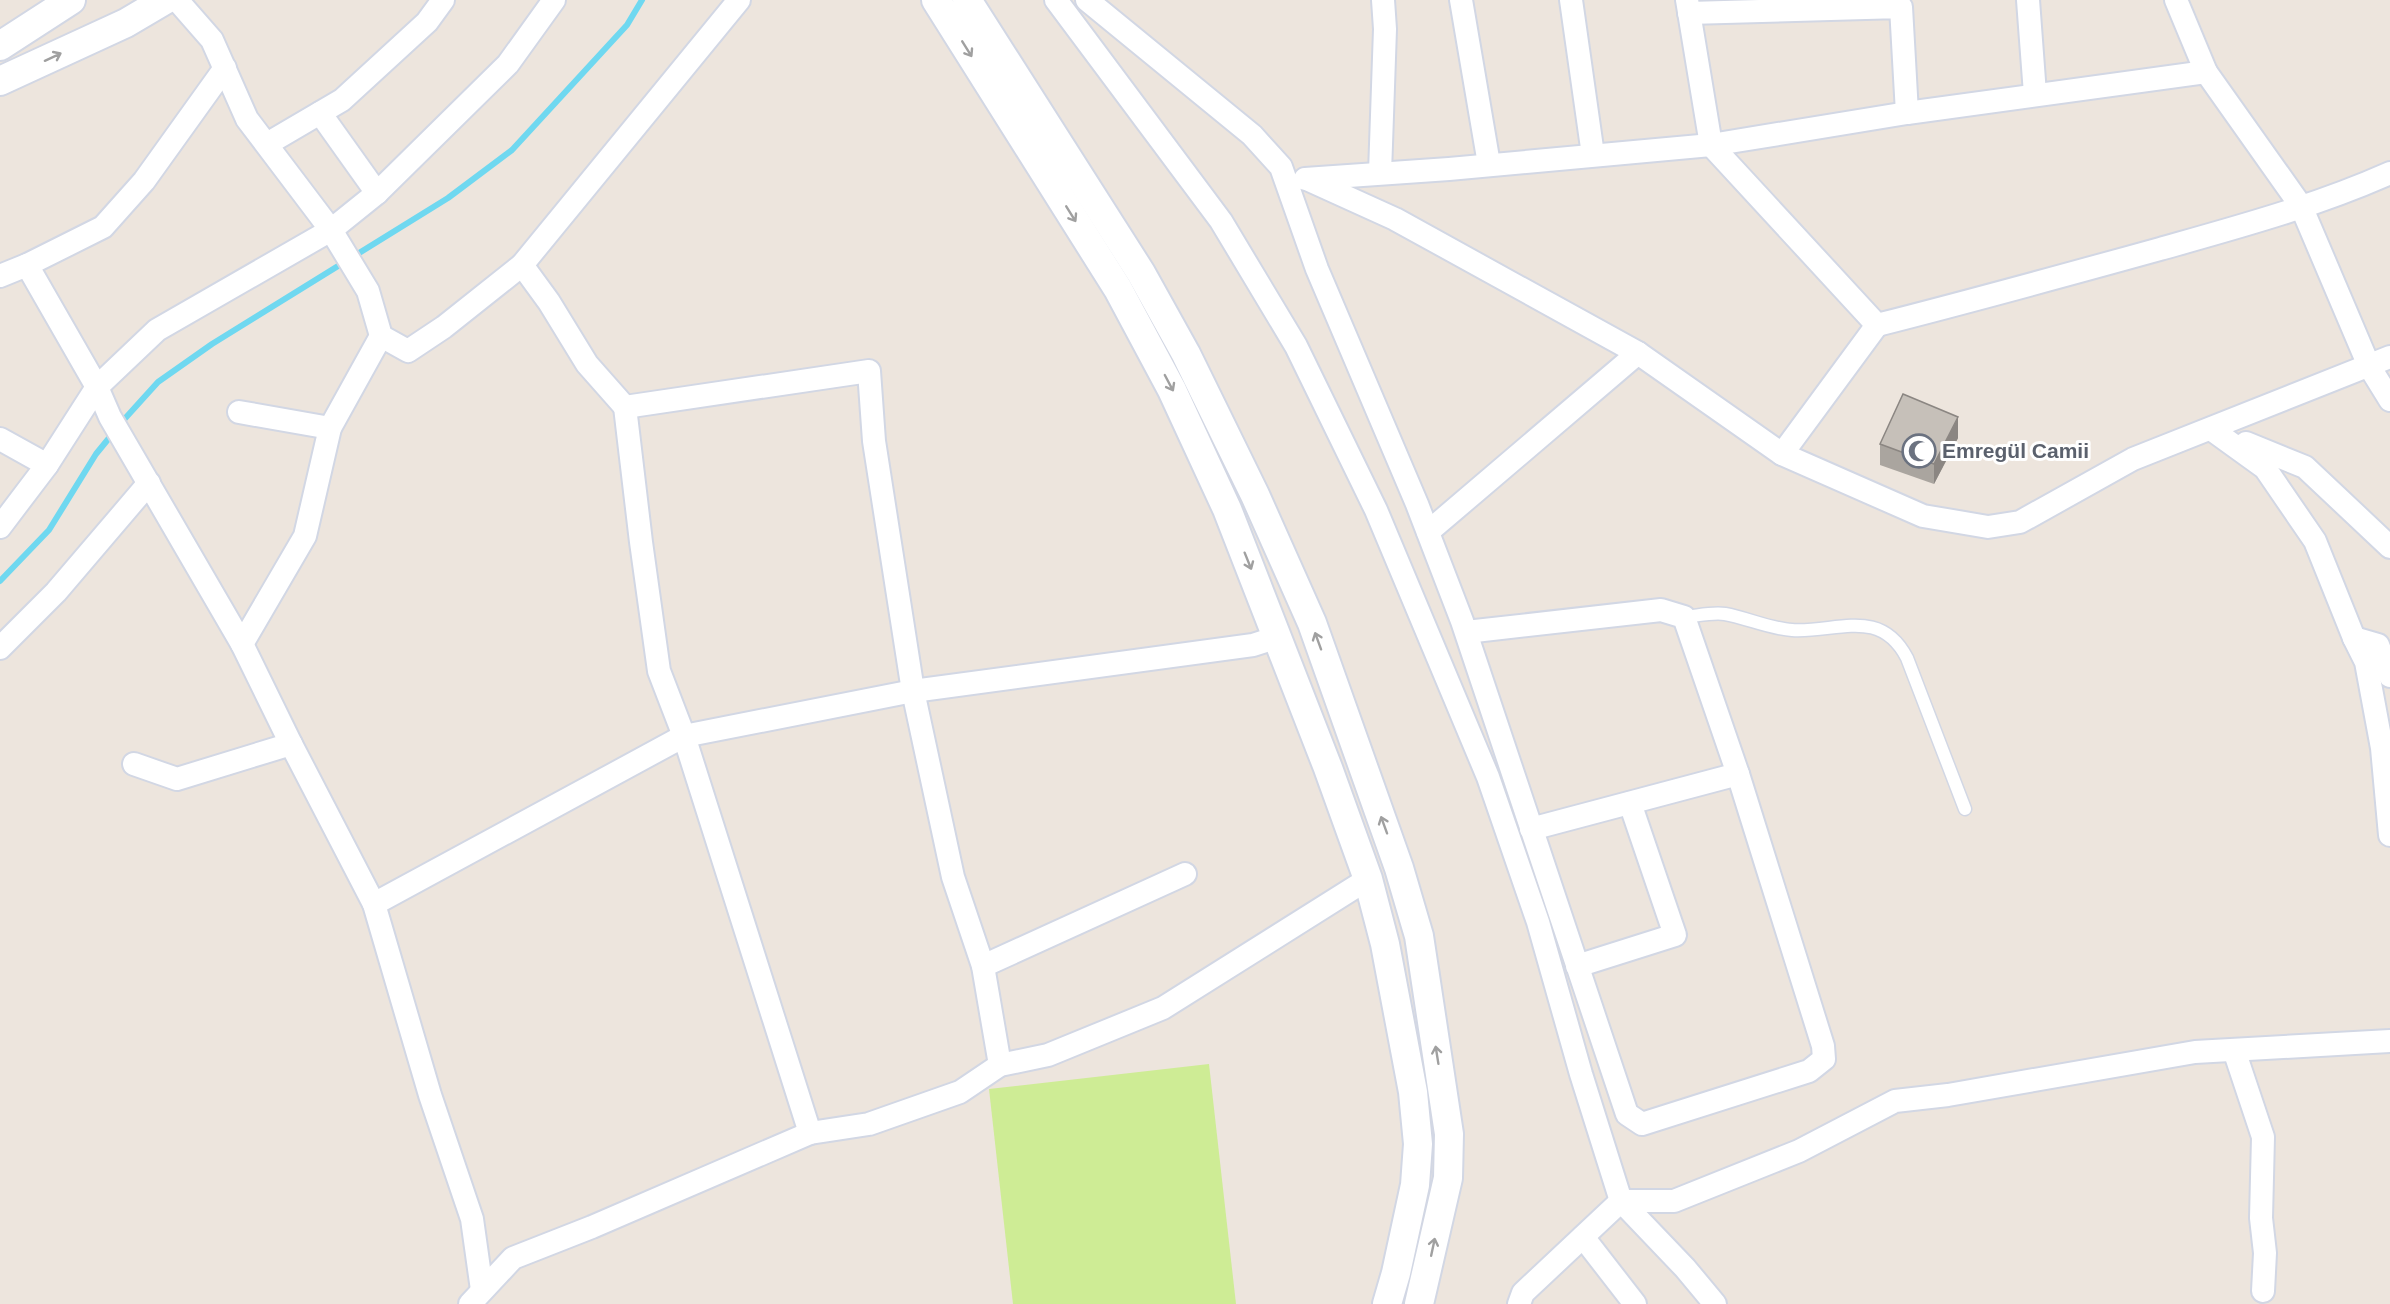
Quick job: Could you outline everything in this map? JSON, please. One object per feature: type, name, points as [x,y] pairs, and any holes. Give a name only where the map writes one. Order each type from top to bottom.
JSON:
[{"type":"street","points":[[0,46],[71,0]]},
{"type":"street","points":[[0,81],[126,23],[165,0]]},
{"type":"street","points":[[177,0],[212,40],[247,119],[336,239],[368,291],[381,336],[408,351],[444,327],[522,265],[739,0]]},
{"type":"street","points":[[267,144],[342,100],[427,22],[443,0]]},
{"type":"street","points":[[0,527],[46,465],[97,387],[157,330],[336,239],[377,193],[508,64],[554,0]]},
{"type":"street","points":[[936,0],[1118,289],[1172,390],[1227,509],[1278,637],[1368,879],[1385,944],[1411,1080],[1418,1144],[1415,1185],[1387,1304]]},
{"type":"street","points":[[967,0],[1141,273],[1186,354],[1255,495],[1311,623],[1399,868],[1419,936],[1449,1134],[1448,1178],[1419,1304]]},
{"type":"street","points":[[1056,0],[1221,220],[1296,346],[1376,510],[1488,777],[1538,922],[1581,1074],[1621,1202],[1685,1268],[1715,1304]]},
{"type":"street","points":[[1087,0],[1252,135],[1281,167],[1317,268],[1428,532],[1466,632],[1627,1114],[1642,1124],[1809,1071],[1824,1059],[1823,1046],[1738,774],[1684,617],[1660,610],[1466,632]]},
{"type":"street","points":[[1380,173],[1385,29],[1383,0]]},
{"type":"street","points":[[1461,0],[1489,164]]},
{"type":"street","points":[[1571,0],[1593,155]]},
{"type":"street","points":[[2028,0],[2035,94]]},
{"type":"street","points":[[2176,0],[2206,72],[2301,206],[2380,362],[2390,400]]},
{"type":"street","points":[[1877,324],[1712,145],[1688,6],[1901,3],[1907,113]]},
{"type":"street","points":[[0,276],[103,227],[144,181],[225,68]]},
{"type":"street","points":[[1305,178],[1712,145],[2035,94],[2206,72]]},
{"type":"street","points":[[320,113],[377,193]]},
{"type":"street","points":[[1281,167],[1395,219],[1638,353],[1782,454],[1923,516],[1988,527],[2020,522],[2133,459],[2380,362]]},
{"type":"street","points":[[1782,454],[1877,324],[1995,296],[2244,225],[2350,190],[2390,173]]},
{"type":"street","points":[[27,265],[97,387],[110,417],[242,644],[374,904],[430,1095],[472,1219],[476,1297]]},
{"type":"street","points":[[522,265],[549,302],[587,364],[625,407],[640,542],[659,671],[684,736],[810,1133]]},
{"type":"street","points":[[242,644],[305,536],[330,428],[381,336]]},
{"type":"street","points":[[1428,532],[1638,353]]},
{"type":"street","points":[[625,407],[869,371],[874,441],[913,690],[953,877],[983,966],[1000,1065]]},
{"type":"street","points":[[239,412],[330,428]]},
{"type":"street","points":[[2211,429],[2305,467],[2390,547]]},
{"type":"street","points":[[2211,429],[2265,468],[2315,541],[2366,662],[2382,748],[2390,836]]},
{"type":"street","points":[[0,439],[46,465]]},
{"type":"street","points":[[0,648],[56,592],[149,483]]},
{"type":"street","points":[[374,904],[684,736],[913,690],[1253,645],[1278,637]]},
{"type":"street","points":[[2354,638],[2378,645],[2390,676]]},
{"type":"street","points":[[134,764],[177,779],[291,744]]},
{"type":"street","points":[[1531,829],[1738,774]]},
{"type":"street","points":[[1577,966],[1675,935],[1630,803]]},
{"type":"street","points":[[476,1297],[513,1258],[592,1227],[810,1133],[869,1124],[950,1096],[960,1092],[1000,1065],[1048,1055],[1163,1008],[1368,879],[1399,868]]},
{"type":"street","points":[[983,966],[1185,874]]},
{"type":"street","points":[[1519,1304],[1523,1293],[1621,1202],[1674,1201],[1799,1151],[1894,1101],[1948,1095],[2195,1052],[2390,1041]]},
{"type":"street","points":[[2234,1050],[2263,1137],[2261,1218],[2265,1253],[2263,1291]]},
{"type":"street","points":[[1583,1237],[1635,1304]]},
{"type":"lane","points":[[1684,617],[1722,614],[1792,630],[1857,625],[1878,628],[1887,633],[1902,648],[1907,658],[1965,809]]},
{"type":"green space","points":[[1209,1064],[1236,1304],[1013,1304],[989,1089]]},
{"type":"building","points":[[1903,394],[1958,417],[1934,464],[1880,444]]},
{"type":"waterway","points":[[120,424],[158,382],[212,344],[448,198],[512,150],[627,25],[642,0]]},
{"type":"waterway","points":[[0,581],[49,530],[96,454],[114,432]]},
{"type":"place","name":"Emregül Camii","points":[[1919,451]]}]
